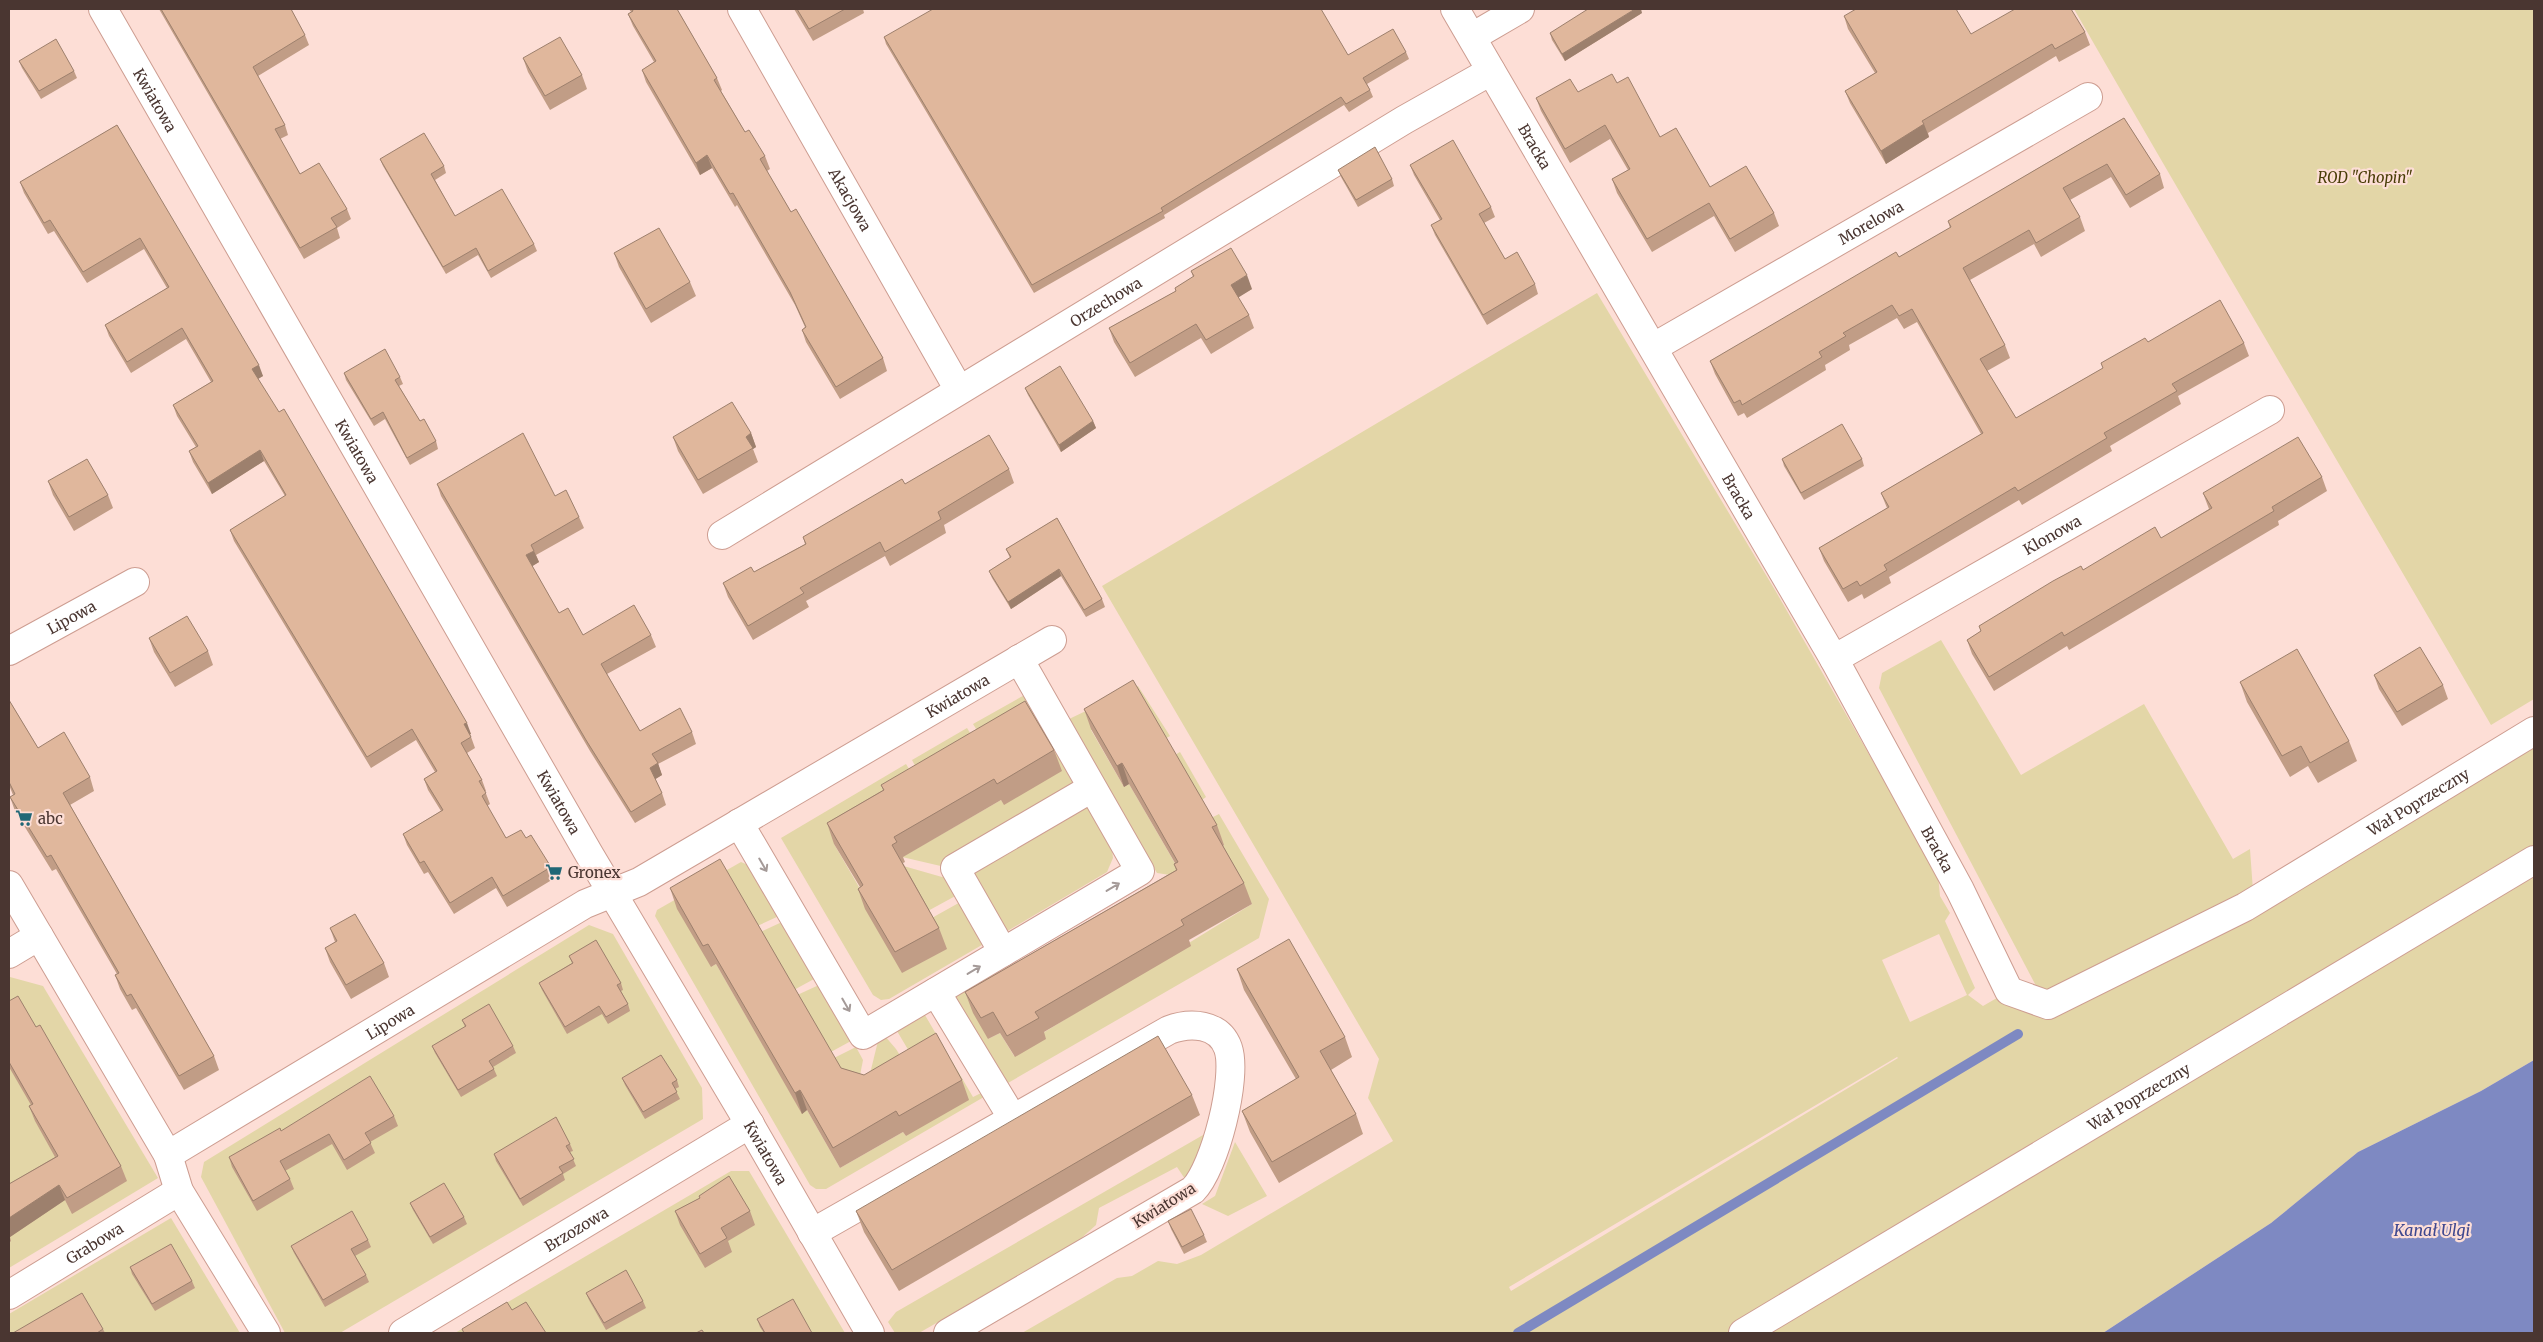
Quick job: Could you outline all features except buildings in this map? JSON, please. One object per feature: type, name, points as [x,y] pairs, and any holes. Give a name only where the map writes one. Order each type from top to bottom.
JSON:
[{"type":"street","name":"Kwiatowa","points":[[103,9],[612,893],[750,1124],[870,1333]]},
{"type":"street","name":"Akacjowa","points":[[742,9],[959,390]]},
{"type":"street","name":"Bracka","points":[[1455,9],[1654,347],[1834,659],[1960,890],[2009,991]]},
{"type":"street","points":[[1472,37],[1520,9]]},
{"type":"street","name":"Orzechowa","points":[[722,536],[1404,120],[1491,71]]},
{"type":"street","name":"Morelowa","points":[[1654,347],[2088,97]]},
{"type":"street","name":"Klonowa","points":[[1834,659],[2270,410]]},
{"type":"street","name":"Lipowa","points":[[9,651],[135,582]]},
{"type":"street","name":"Kwiatowa","points":[[612,893],[638,882],[1052,640]]},
{"type":"street","points":[[739,823],[863,1035],[1140,871],[1019,659]]},
{"type":"street","name":"Wał Poprzeczny","points":[[2009,991],[2048,1005],[2245,907],[2534,731]]},
{"type":"street","points":[[1003,952],[955,868],[1092,788]]},
{"type":"street","name":"Wał Poprzeczny","points":[[1743,1333],[2534,860]]},
{"type":"street","points":[[9,885],[168,1155],[179,1191],[266,1333]]},
{"type":"street","name":"Lipowa","points":[[168,1155],[585,904],[612,893]]},
{"type":"street","points":[[9,954],[39,936]]},
{"type":"street","points":[[936,992],[1013,1119]]},
{"type":"street","name":"Kwiatowa","points":[[812,1233],[1169,1030],[1183,1025],[1198,1025],[1212,1030],[1223,1038],[1228,1049],[1225,1115],[1202,1180],[1193,1190],[948,1333]]},
{"type":"street","name":"Brzozowa","points":[[403,1333],[750,1124]]},
{"type":"street","name":"Grabowa","points":[[9,1295],[179,1191]]},
{"type":"green space","name":"ROD \"Chopin\"","points":[[2074,9],[2534,9],[2534,699],[2491,725]]},
{"type":"green space","points":[[1597,293],[1775,590],[1938,875],[1940,896],[1950,913],[1945,921],[1975,988],[1968,995],[1983,1006],[2009,991],[2048,1005],[2534,731],[2534,1060],[2481,1091],[2358,1152],[2271,1223],[2103,1333],[1022,1333],[1117,1278],[1132,1276],[1158,1261],[1177,1264],[1201,1255],[1393,1141],[1368,1098],[1379,1059],[1102,586]],"holes":[[[1939,934],[1967,995],[1910,1022],[1882,960]],[[1898,1058],[1511,1291],[1509,1287]]]},
{"type":"green space","points":[[1941,640],[2021,775],[2144,704],[2233,859],[2250,849],[2253,891],[2043,999],[1879,688],[1882,673]]},
{"type":"green space","points":[[1138,686],[1170,736],[1163,740],[1091,730],[1124,787],[1129,784],[1183,877],[1157,873],[1067,720]]},
{"type":"green space","points":[[1028,693],[1082,787],[945,867],[902,857],[1001,800],[1004,804],[988,748],[973,724]]},
{"type":"green space","points":[[967,728],[982,752],[925,784],[912,760]]},
{"type":"green space","points":[[1180,752],[1206,797],[1199,802],[1173,756]]},
{"type":"green space","points":[[906,764],[920,787],[834,844],[870,906],[930,919],[964,900],[987,942],[889,999],[881,1000],[873,995],[781,838]]},
{"type":"green space","points":[[1088,800],[1112,849],[1113,858],[1107,872],[999,936],[965,872]]},
{"type":"green space","points":[[1219,814],[1269,899],[1259,938],[1001,1087],[950,995],[995,968],[1010,991],[988,1039],[1000,1033],[1014,1056],[1043,1033],[1252,904],[1219,848],[1224,845],[1209,819]]},
{"type":"green space","points":[[741,862],[748,865],[779,916],[755,927],[711,967],[716,964],[802,1113],[807,1110],[840,1168],[903,1132],[906,1136],[919,1068],[894,1026],[922,1010],[973,1097],[983,1092],[989,1094],[826,1189],[816,1189],[810,1185],[655,916],[657,910]]},
{"type":"green space","points":[[900,865],[942,877],[947,875],[959,894],[926,912]]},
{"type":"green space","points":[[782,922],[814,979],[792,991],[758,933]]},
{"type":"green space","points":[[589,925],[613,934],[702,1088],[703,1119],[340,1333],[285,1333],[201,1177],[204,1162]]},
{"type":"green space","points":[[10,977],[43,986],[158,1178],[9,1268]]},
{"type":"green space","points":[[819,985],[851,1041],[829,1053],[795,996]]},
{"type":"green space","points":[[884,1035],[896,1049],[911,1073],[865,1094],[879,1037]]},
{"type":"green space","points":[[856,1047],[863,1060],[857,1091],[832,1059]]},
{"type":"green space","points":[[1210,1131],[1187,1182],[1177,1167],[1099,1208],[1096,1225],[1077,1242],[919,1333],[895,1333],[888,1322],[896,1312]]},
{"type":"green space","points":[[1235,1142],[1267,1196],[1228,1216],[1202,1204],[1215,1196]]},
{"type":"green space","points":[[731,1171],[749,1171],[845,1333],[455,1333]]},
{"type":"green space","points":[[171,1218],[240,1333],[9,1333],[9,1314]]},
{"type":"water","name":"Kanał Ulgi","points":[[2534,1060],[2534,1333],[2103,1333],[2271,1223],[2358,1152],[2481,1091]]},
{"type":"waterway","points":[[1518,1333],[2018,1034]]},
{"type":"place","name":"abc","points":[[24,818]]},
{"type":"place","name":"Gronex","points":[[554,872]]}]
